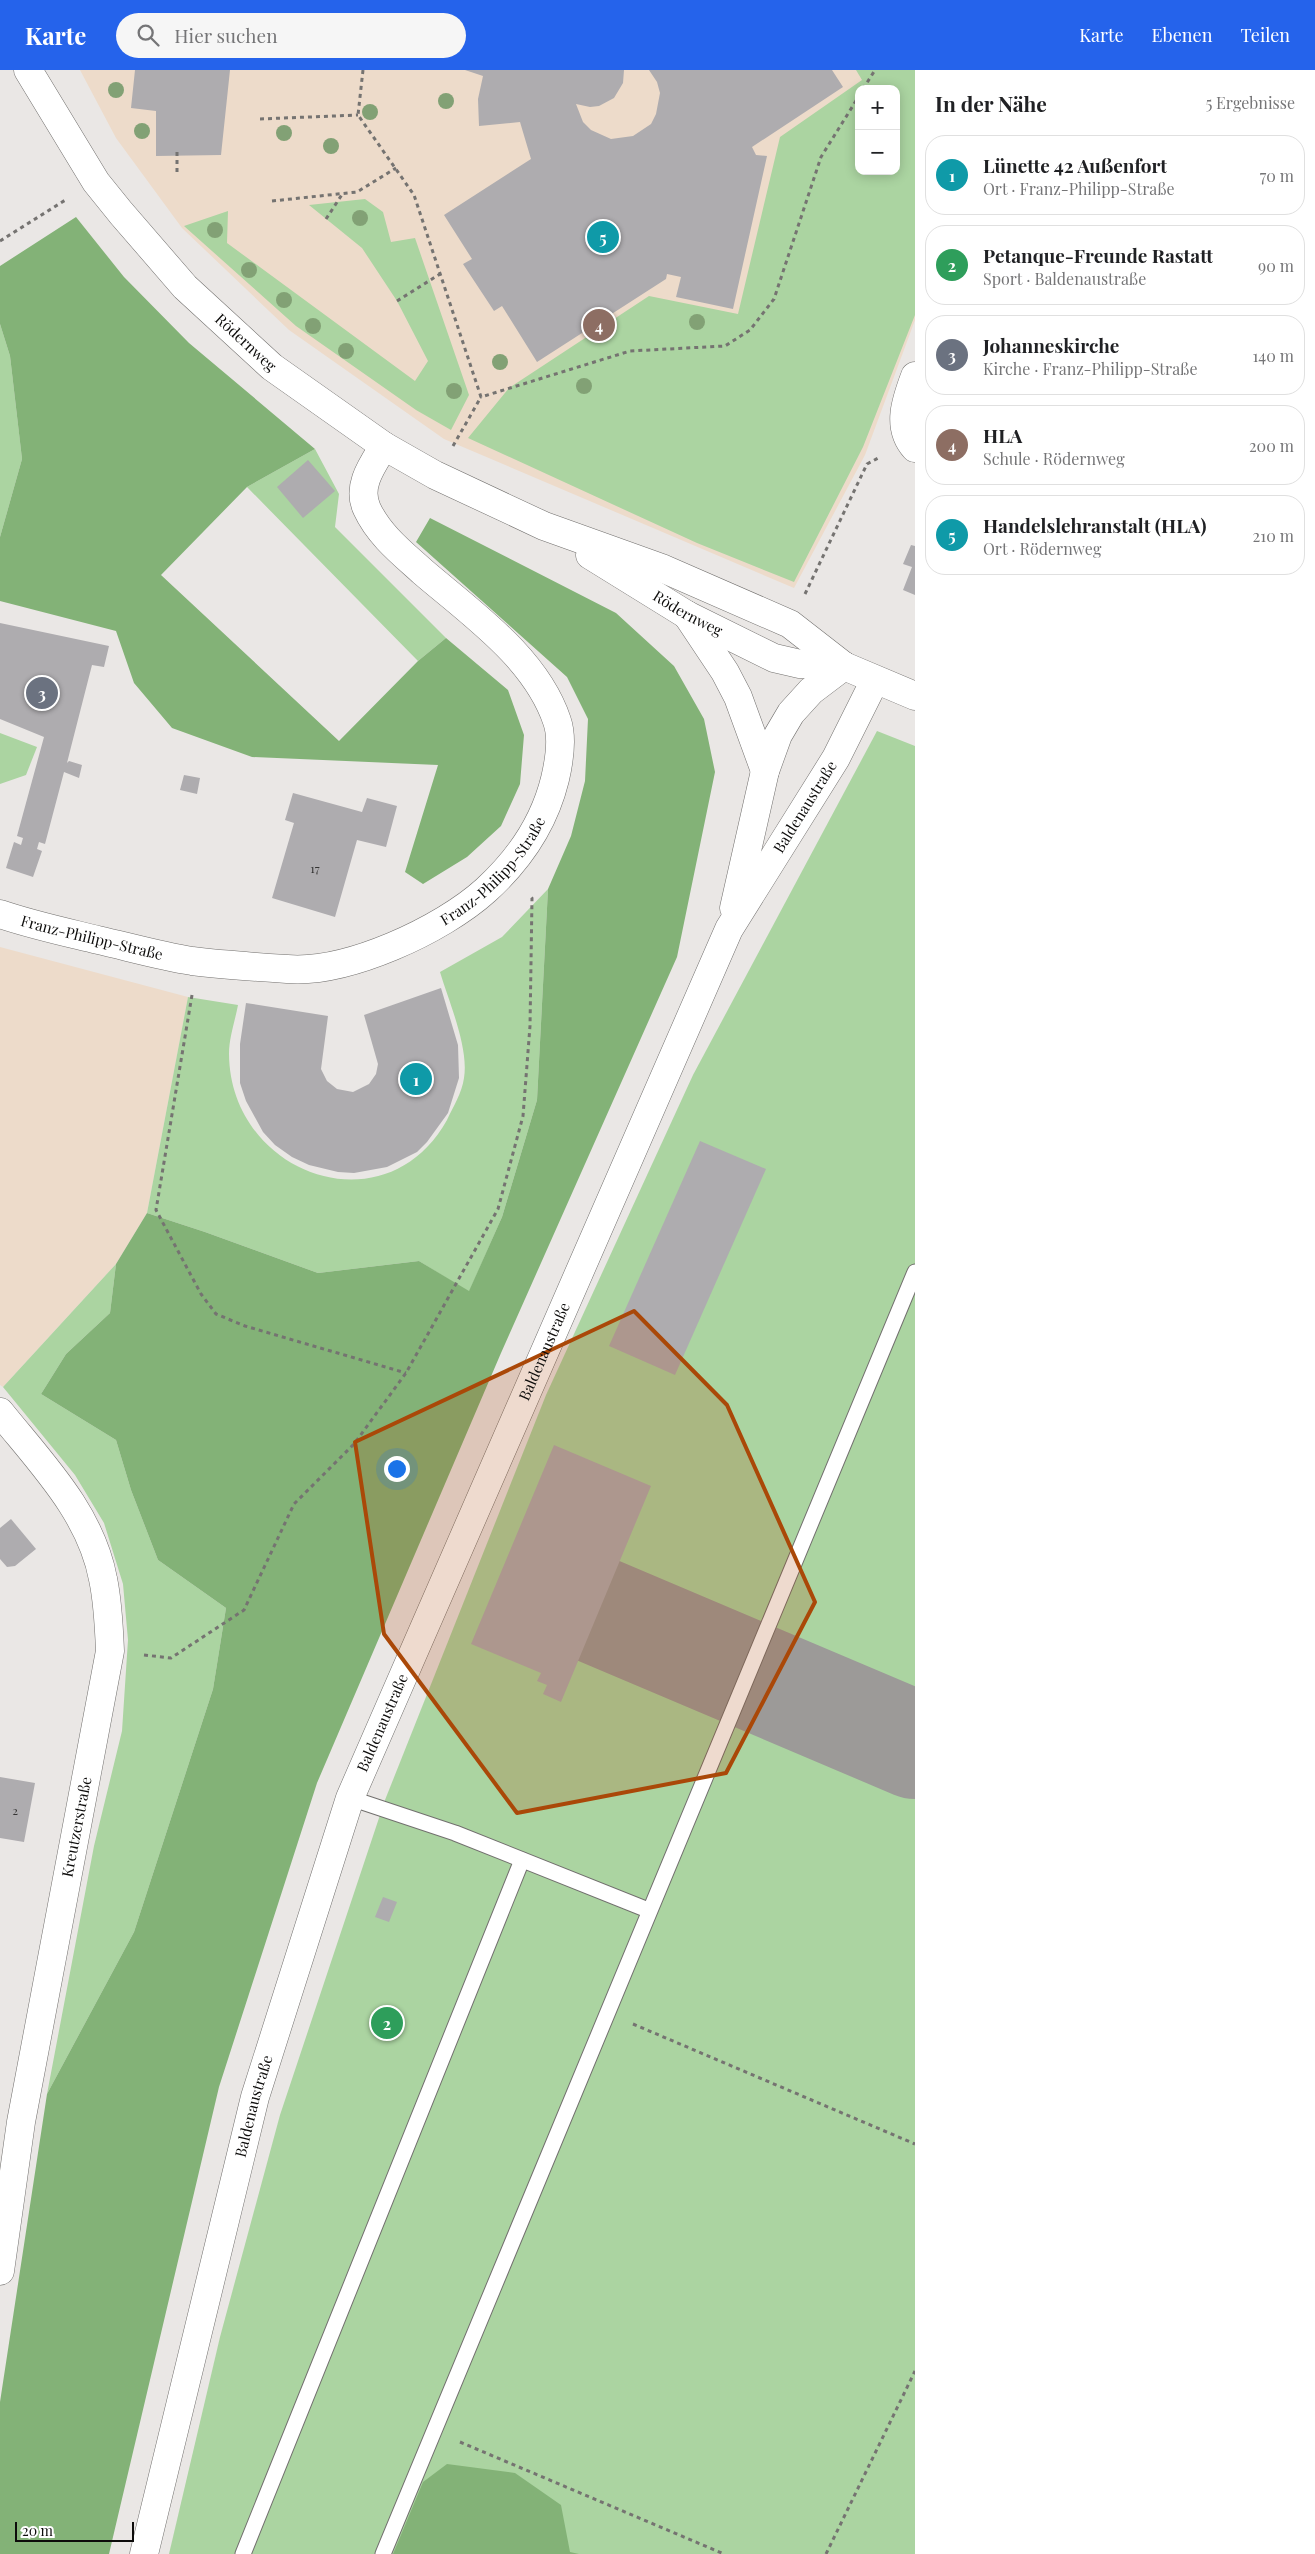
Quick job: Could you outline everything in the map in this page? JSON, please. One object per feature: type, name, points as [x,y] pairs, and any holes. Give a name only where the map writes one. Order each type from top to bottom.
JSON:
[{"type":"street","name":"Rödernweg","points":[[28,70],[96,182],[185,287],[272,368],[384,446],[435,475],[544,526],[664,569],[790,624],[844,666],[915,696]]},
{"type":"street","points":[[912,445],[904,422],[907,397],[915,376]]},
{"type":"street","name":"Franz-Philipp-Straße","points":[[0,914],[31,925],[198,961],[302,970],[353,959],[400,944],[438,926],[473,902],[507,871],[528,843],[548,807],[559,762],[558,724],[541,686],[515,656],[487,628],[385,538],[368,511],[363,490],[370,470],[384,446]]},
{"type":"street","name":"Rödernweg","points":[[544,526],[687,615],[774,658],[800,664],[844,666]]},
{"type":"street","points":[[687,615],[725,672],[738,697],[766,771]]},
{"type":"street","name":"Baldenaustraße","points":[[729,929],[766,771],[778,735],[791,713],[811,691],[844,666]]},
{"type":"street","name":"Baldenaustraße","points":[[144,2554],[255,2097],[350,1798],[729,929],[836,758],[875,680]]},
{"type":"street","name":"Kreutzerstraße","points":[[0,1412],[54,1478],[78,1514],[93,1544],[103,1577],[110,1651],[22,2122],[0,2271]]},
{"type":"lane","points":[[382,2554],[648,1910],[915,1272]]},
{"type":"lane","points":[[350,1798],[522,1860],[648,1910]]},
{"type":"lane","points":[[243,2554],[522,1860]]},
{"type":"path","points":[[363,70],[358,116],[414,195],[481,397]]},
{"type":"path","points":[[866,85],[875,70]]},
{"type":"path","points":[[435,475],[481,397],[630,351],[725,346],[750,330],[774,300],[821,158],[855,103]]},
{"type":"path","points":[[260,119],[358,116]]},
{"type":"path","points":[[177,152],[177,172]]},
{"type":"path","points":[[272,201],[357,192],[396,168]]},
{"type":"path","points":[[0,241],[96,182]]},
{"type":"path","points":[[326,219],[343,193]]},
{"type":"path","points":[[397,301],[440,274]]},
{"type":"path","points":[[790,624],[867,464],[912,445]]},
{"type":"path","points":[[110,1651],[171,1658],[244,1610],[294,1504],[354,1444],[406,1373],[498,1209],[523,1116],[530,1026],[532,898],[507,871]]},
{"type":"path","points":[[198,961],[156,1210],[202,1294],[216,1314],[244,1326],[406,1373]]},
{"type":"path","points":[[607,2013],[915,2144]]},
{"type":"path","points":[[826,2554],[915,2371]]},
{"type":"path","points":[[433,2430],[724,2554]]},
{"type":"highlighted area","points":[[634,1311],[727,1405],[815,1602],[726,1773],[517,1813],[384,1634],[355,1442]]},
{"type":"shaded area","points":[[80,70],[915,70],[915,320],[865,455],[794,588],[444,439],[289,330],[182,228],[116,138]]},
{"type":"shaded area","points":[[0,947],[188,997],[147,1213],[116,1264],[3,1387],[0,1385]]},
{"type":"green space","points":[[856,70],[915,70],[915,315],[863,447],[794,582],[697,543],[468,438],[509,388],[649,296],[738,314],[780,137],[862,80]]},
{"type":"green space","points":[[365,199],[383,212],[391,242],[415,238],[469,395],[451,430],[416,410],[296,326],[184,226],[228,211],[227,243],[415,381],[428,361],[397,301],[362,248],[309,205]]},
{"type":"green space","points":[[76,217],[124,277],[189,343],[315,449],[247,487],[161,575],[339,741],[418,661],[446,638],[508,690],[524,735],[520,784],[501,826],[467,857],[423,884],[405,872],[438,765],[252,757],[172,728],[134,683],[116,631],[0,601],[0,537],[22,459],[10,356],[0,324],[0,266]]},
{"type":"green space","points":[[0,324],[10,356],[22,459],[0,537]]},
{"type":"green space","points":[[315,449],[339,494],[335,527],[446,638],[418,661],[247,487]]},
{"type":"green space","points":[[430,518],[616,613],[674,666],[704,719],[715,772],[677,957],[501,1353],[317,1783],[219,2087],[109,2554],[0,2554],[0,2402],[47,2094],[134,1932],[213,1689],[226,1608],[158,1560],[131,1490],[116,1440],[41,1394],[66,1354],[110,1313],[116,1264],[147,1213],[318,1273],[419,1261],[469,1291],[502,1217],[537,1100],[548,889],[571,836],[585,781],[588,719],[567,677],[416,542]]},
{"type":"green space","points":[[877,731],[915,746],[915,2554],[169,2554],[220,2337],[280,2115],[385,1800],[546,1395],[693,1075]]},
{"type":"green space","points":[[0,733],[37,747],[26,775],[0,784]]},
{"type":"green space","points":[[548,889],[537,1100],[502,1217],[469,1292],[419,1261],[318,1273],[147,1213],[188,997],[238,1005],[229,1048],[236,1096],[255,1131],[282,1157],[315,1174],[351,1180],[387,1173],[420,1154],[447,1120],[463,1084],[464,1053],[440,972],[502,937]]},
{"type":"green space","points":[[116,1264],[110,1313],[66,1354],[41,1394],[116,1440],[131,1490],[158,1560],[226,1608],[213,1689],[134,1932],[47,2094],[94,1846],[122,1731],[128,1640],[123,1584],[104,1523],[75,1475],[3,1387]]},
{"type":"green space","points":[[447,2464],[515,2473],[561,2505],[570,2552],[579,2554],[393,2554],[423,2482]]},
{"type":"building","points":[[135,70],[230,70],[221,155],[156,156],[156,111],[131,108]]},
{"type":"building","points":[[465,70],[624,70],[623,83],[614,98],[599,106],[590,107],[576,104],[583,122],[591,130],[611,139],[633,136],[651,124],[656,114],[660,93],[657,82],[649,70],[832,70],[843,87],[752,147],[756,155],[767,156],[733,309],[676,297],[681,277],[667,274],[666,279],[537,362],[502,306],[494,311],[463,264],[472,259],[444,215],[531,159],[520,122],[479,126],[478,99],[483,76]]},
{"type":"building","points":[[308,460],[335,491],[303,518],[277,487]]},
{"type":"building","points":[[911,545],[915,546],[915,595],[903,590],[912,567],[903,564]]},
{"type":"building","points":[[0,623],[109,646],[104,667],[92,665],[67,763],[69,761],[82,765],[79,778],[64,772],[45,844],[39,842],[37,849],[42,851],[33,877],[6,868],[14,842],[21,845],[23,838],[17,836],[44,737],[0,719]]},
{"type":"building","points":[[184,775],[200,778],[197,794],[180,790]]},
{"type":"building","points":[[293,793],[362,812],[367,798],[397,806],[386,847],[357,840],[335,917],[272,898],[294,823],[285,820]]},
{"type":"building","points":[[441,988],[458,1045],[459,1078],[448,1113],[427,1142],[417,1152],[387,1167],[354,1173],[338,1172],[309,1165],[292,1157],[275,1145],[263,1132],[246,1101],[240,1083],[240,1044],[246,1003],[328,1016],[321,1069],[327,1081],[337,1089],[353,1092],[369,1084],[376,1074],[378,1064],[364,1015]]},
{"type":"building","points":[[700,1141],[766,1169],[675,1375],[609,1346]]},
{"type":"building","points":[[554,1445],[651,1486],[561,1702],[543,1694],[547,1685],[537,1681],[541,1673],[471,1644]]},
{"type":"building","points":[[11,1519],[36,1549],[15,1566],[7,1567],[0,1559],[0,1528]]},
{"type":"building","points":[[0,1777],[35,1783],[24,1842],[0,1838]]},
{"type":"building","points":[[383,1897],[397,1902],[389,1922],[375,1917]]},
{"type":"taxiway","points":[[599,1611],[915,1745]]},
{"type":"place","name":"Handelslehranstalt (HLA)","points":[[603,237]]},
{"type":"place","name":"HLA","points":[[599,325]]},
{"type":"place","name":"Johanneskirche","points":[[42,693]]},
{"type":"place","name":"Lünette 42 Außenfort","points":[[416,1079]]},
{"type":"place","name":"Petanque-Freunde Rastatt","points":[[387,2023]]}]
